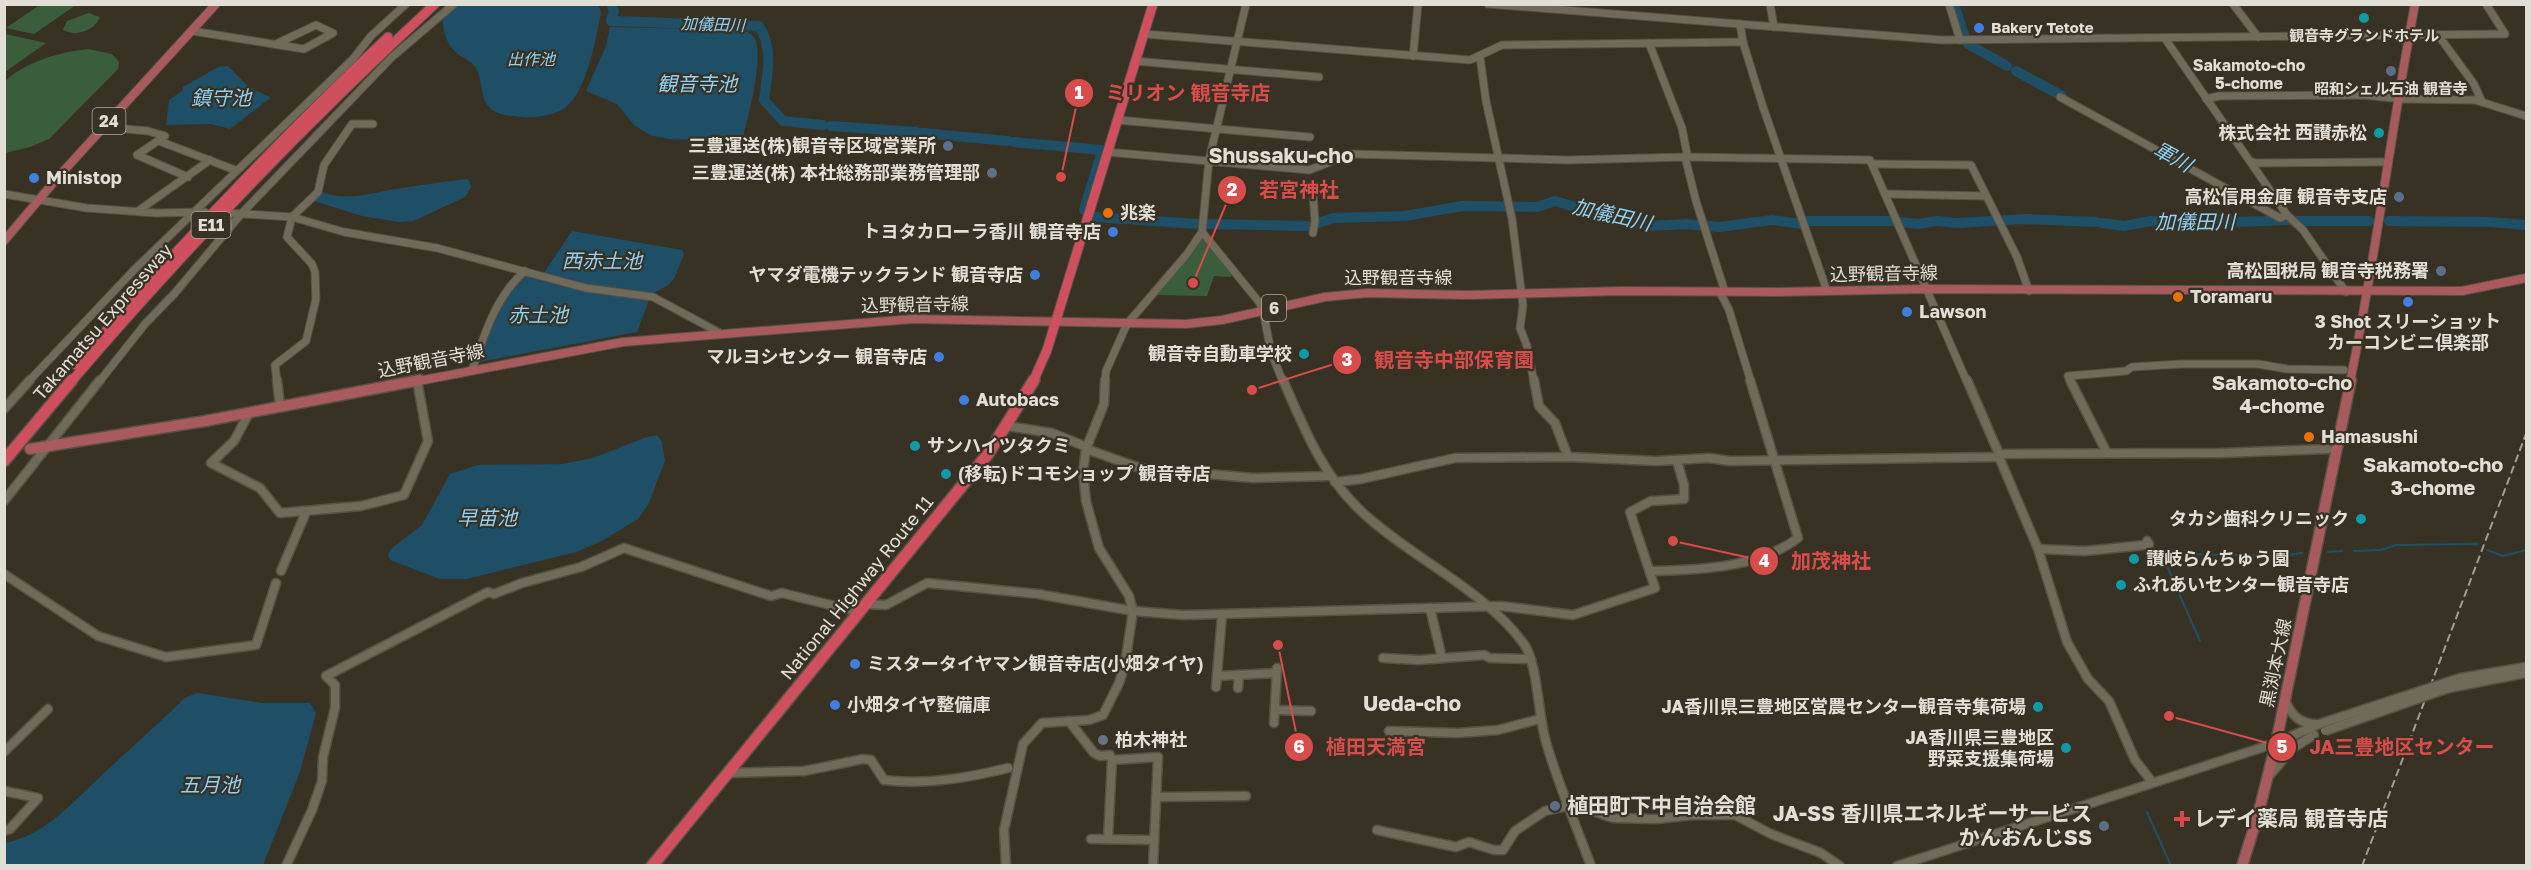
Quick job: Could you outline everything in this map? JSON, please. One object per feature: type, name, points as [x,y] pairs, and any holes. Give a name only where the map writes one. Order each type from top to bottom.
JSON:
[{"type":"highway","name":"Takamatsu Expressway","points":[[4,450],[192,233],[283,138],[425,4]]},
{"type":"highway","name":"Takamatsu Expressway","points":[[4,461],[51,404],[202,235],[294,138],[435,4]]},
{"type":"highway","name":"National Highway Route 11","points":[[652,866],[947,505],[1007,426],[1036,378],[1056,323],[1153,4]]},
{"type":"main road","name":"24","points":[[4,241],[38,200],[216,4]]},
{"type":"main road","name":"黒渕本大線","points":[[2242,866],[2276,743],[2362,327],[2415,4]]},
{"type":"main road","name":"込野観音寺線","points":[[30,448],[249,413],[623,342],[914,319],[1127,324],[1202,323],[1345,294],[1926,289],[2462,291],[2526,278]]},
{"type":"street","points":[[4,410],[61,345],[235,171],[353,59],[371,36],[406,4]]},
{"type":"street","points":[[4,501],[145,324],[175,293],[242,213],[346,100],[454,4]]},
{"type":"street","points":[[1006,866],[1004,830],[1023,744],[1042,723],[1099,718],[1106,710],[1125,664],[1133,611],[1129,596],[1099,548],[1086,501],[1083,472],[1087,448],[1104,404],[1106,371],[1127,324],[1187,254],[1202,232],[1209,160],[1246,4]]},
{"type":"street","points":[[1413,56],[1418,4]]},
{"type":"street","points":[[1488,4],[1960,40],[2505,34],[2486,4]]},
{"type":"street","points":[[1589,12],[1590,4]]},
{"type":"street","points":[[1770,4],[1774,27]]},
{"type":"street","points":[[1949,4],[1960,40]]},
{"type":"street","points":[[2233,4],[2258,37]]},
{"type":"street","points":[[1740,24],[1743,42],[1780,158],[1827,291]]},
{"type":"street","points":[[192,31],[304,49],[333,33],[316,25],[276,44]]},
{"type":"street","points":[[1144,33],[1470,60],[1502,45],[1743,42]]},
{"type":"street","points":[[2438,35],[2474,84],[2482,102]]},
{"type":"street","points":[[2166,40],[2248,161],[2287,215],[2303,230],[2346,292]]},
{"type":"street","points":[[1649,43],[1682,128],[1687,154],[1685,157],[1722,292],[1798,532],[1796,541],[1771,552],[1697,569],[1652,571]]},
{"type":"street","points":[[1480,57],[1486,101],[1512,219],[1522,293],[1520,328],[1527,346],[1539,406],[1555,423],[1568,457]]},
{"type":"street","points":[[1135,61],[1319,77]]},
{"type":"street","points":[[2206,99],[2219,96],[2363,94],[2393,98]]},
{"type":"street","points":[[2060,98],[2280,218],[2287,215]]},
{"type":"street","points":[[2403,99],[2482,102],[2526,116]]},
{"type":"street","points":[[1117,120],[1310,137]]},
{"type":"street","points":[[280,406],[274,366],[306,341],[316,299],[315,272],[312,264],[287,237],[292,217],[318,192],[317,183],[329,158],[352,124],[373,124]]},
{"type":"street","points":[[104,127],[148,131],[165,136],[137,155],[188,177]]},
{"type":"street","points":[[159,141],[235,171]]},
{"type":"street","points":[[1107,152],[1309,170],[1351,154],[1568,160],[1685,157],[1870,160],[2038,549],[2067,642],[2088,679],[2109,701],[2135,760],[2152,782]]},
{"type":"street","points":[[138,211],[210,160]]},
{"type":"street","points":[[2248,161],[2255,163],[2382,162]]},
{"type":"street","points":[[1872,164],[1969,164],[1984,196],[2000,221],[2017,257],[2029,291]]},
{"type":"street","points":[[4,194],[87,208],[205,212]]},
{"type":"street","points":[[1313,194],[1313,234]]},
{"type":"street","points":[[1885,194],[1984,196]]},
{"type":"street","points":[[229,213],[292,217],[344,232],[437,248],[586,288],[653,297],[720,333]]},
{"type":"street","points":[[1202,232],[1250,290],[1263,310],[1271,352],[1279,372],[1317,457],[1333,479],[1362,512],[1488,607],[1515,630],[1526,646],[1531,660],[1540,719],[1568,806],[1591,866]]},
{"type":"street","points":[[472,370],[490,323],[511,282],[525,271]]},
{"type":"street","points":[[2107,453],[2068,375],[2181,364],[2258,364],[2288,369],[2344,370]]},
{"type":"street","points":[[249,413],[226,453],[211,463],[260,488],[280,513],[361,506],[404,495],[428,441],[417,380]]},
{"type":"street","points":[[1007,426],[1052,433],[1140,468],[1253,477],[1333,479],[1360,479],[1455,458],[1568,457],[1677,460],[1709,458],[1730,461],[1774,458],[2221,453],[2328,448]]},
{"type":"street","points":[[286,866],[312,810],[322,781],[323,757],[335,708],[335,685],[326,676],[488,592],[494,594],[522,583],[581,567],[624,548],[771,596],[782,593],[862,608],[886,605],[927,583],[1038,594],[1133,611],[1222,615],[1511,607],[1573,615],[1655,588],[1652,571],[1636,541],[1630,512],[1651,501],[1684,499],[1684,485],[1677,460]]},
{"type":"street","points":[[281,571],[306,512]]},
{"type":"street","points":[[2038,549],[2114,549],[2145,545],[2148,544],[2147,541]]},
{"type":"street","points":[[4,574],[98,636],[166,657],[256,645],[276,583]]},
{"type":"street","points":[[1430,608],[1442,658]]},
{"type":"street","points":[[1216,687],[1222,615]]},
{"type":"street","points":[[1383,658],[1419,660],[1484,655],[1490,658],[1531,660]]},
{"type":"street","points":[[2268,777],[2293,748],[2322,728],[2460,678],[2526,667]]},
{"type":"street","points":[[1217,676],[1277,671],[1274,723]]},
{"type":"street","points":[[1897,866],[2293,736],[2448,688],[2526,673]]},
{"type":"street","points":[[1238,688],[1239,675]]},
{"type":"street","points":[[2285,700],[2289,712],[2295,718],[2303,723],[2322,728]]},
{"type":"street","points":[[4,752],[48,709]]},
{"type":"street","points":[[1275,710],[1311,711]]},
{"type":"street","points":[[1389,731],[1468,733],[1498,730],[1540,719]]},
{"type":"street","points":[[1069,721],[1094,753],[1100,756],[1110,755],[1112,760],[1108,839]]},
{"type":"street","points":[[2280,722],[2284,733],[2293,736]]},
{"type":"street","points":[[2276,743],[2314,735]]},
{"type":"street","points":[[1112,760],[1158,757],[1153,866]]},
{"type":"street","points":[[728,773],[804,771],[863,759],[871,760],[884,780],[906,782],[964,779],[1008,768]]},
{"type":"street","points":[[4,791],[38,798],[10,829],[4,831]]},
{"type":"street","points":[[1156,797],[1246,796]]},
{"type":"street","points":[[1377,830],[1456,847],[1469,842],[1494,850],[1503,849],[1515,831],[1530,820],[1545,812],[1568,806],[1582,807],[1613,818],[1656,819],[1694,814],[1735,815],[1771,834],[1821,853],[1840,866]]},
{"type":"street","points":[[1091,839],[1154,840]]},
{"type":"green space","points":[[41,4],[76,5],[34,34],[6,28]]},
{"type":"green space","points":[[89,13],[100,17],[94,26],[79,33],[63,30],[67,21]]},
{"type":"green space","points":[[5,34],[46,43],[5,72]]},
{"type":"green space","points":[[88,49],[112,54],[119,62],[118,69],[49,139],[30,147],[5,153],[5,81],[33,63]]},
{"type":"green space","points":[[1201,237],[1232,272],[1231,277],[1214,276],[1207,296],[1156,295],[1191,256]]},
{"type":"water","name":"出作池","points":[[457,4],[595,5],[599,7],[601,12],[590,60],[582,84],[570,103],[555,113],[535,117],[510,116],[492,110],[484,98],[476,68],[451,47],[446,38],[442,18]]},
{"type":"water","name":"観音寺池","points":[[610,27],[740,30],[753,35],[758,60],[743,137],[737,141],[668,139],[650,135],[634,125],[617,104],[586,91],[606,46]]},
{"type":"water","name":"鎮守池","points":[[228,66],[249,87],[270,97],[269,99],[230,129],[211,124],[166,125],[169,100],[183,90],[183,87],[218,67]]},
{"type":"water","points":[[469,180],[471,187],[465,197],[414,221],[399,222],[362,216],[314,201],[322,192],[331,195],[359,196]]},
{"type":"water","name":"西赤土池","points":[[572,231],[682,250],[684,254],[674,279],[652,294],[585,284],[544,273]]},
{"type":"water","name":"赤土池","points":[[525,274],[649,300],[637,332],[479,362],[502,302],[516,282]]},
{"type":"water","name":"早苗池","points":[[657,435],[662,442],[665,461],[648,505],[638,519],[602,541],[576,552],[467,579],[440,579],[390,560],[388,554],[392,548],[422,525],[450,474],[478,465],[563,464],[593,458]]},
{"type":"water","name":"五月池","points":[[197,693],[262,703],[310,703],[316,713],[300,772],[263,865],[5,865],[5,843],[34,832],[59,815],[185,698]]},
{"type":"waterway","name":"加儀田川","points":[[611,4],[614,11],[611,21],[759,26],[764,35],[768,53],[764,100],[783,121],[823,125]]},
{"type":"waterway","name":"軍川","points":[[1954,4],[1965,38]]},
{"type":"waterway","name":"軍川","points":[[1968,44],[2007,66]]},
{"type":"waterway","name":"軍川","points":[[2016,71],[2062,96]]},
{"type":"waterway","name":"加儀田川","points":[[831,126],[916,132]]},
{"type":"waterway","name":"加儀田川","points":[[922,133],[1008,141]]},
{"type":"waterway","name":"加儀田川","points":[[1014,142],[1102,150]]},
{"type":"waterway","name":"加儀田川","points":[[1084,210],[1101,154]]},
{"type":"waterway","name":"加儀田川","points":[[1315,224],[1333,218],[1405,216],[1462,206],[1537,207],[1555,201],[1589,211],[1614,212],[1649,226],[1687,224],[1719,227],[1772,220],[1802,224]]},
{"type":"waterway","name":"加儀田川","points":[[1095,217],[1198,224]]},
{"type":"waterway","name":"加儀田川","points":[[2102,223],[2124,226],[2151,221],[2193,225],[2216,218],[2238,222],[2288,220]]},
{"type":"waterway","name":"加儀田川","points":[[1900,222],[1918,224],[1937,221],[1956,223],[2026,219],[2096,222]]},
{"type":"waterway","name":"加儀田川","points":[[1806,221],[1895,221]]},
{"type":"waterway","name":"加儀田川","points":[[2296,221],[2369,221]]},
{"type":"waterway","name":"加儀田川","points":[[2389,221],[2490,222],[2526,225]]},
{"type":"waterway","name":"加儀田川","points":[[1206,224],[1309,226]]},
{"type":"waterway","points":[[2354,551],[2381,550],[2396,545],[2478,544]]},
{"type":"waterway","points":[[2487,550],[2503,556],[2526,550]]},
{"type":"waterway","points":[[2328,552],[2342,551]]},
{"type":"waterway","points":[[2200,641],[2163,557],[2170,554],[2281,556],[2302,553]]},
{"type":"waterway","points":[[2147,812],[2171,866]]},
{"type":"railway","points":[[2362,866],[2526,434]]},
{"type":"place","name":"観音寺グランドホテル","points":[[2364,18]]},
{"type":"place","name":"Bakery Tetote","points":[[1979,28]]},
{"type":"place","name":"昭和シェル石油 観音寺","points":[[2391,71]]},
{"type":"place","name":"株式会社 西讃赤松","points":[[2379,133]]},
{"type":"place","name":"三豊運送(株)観音寺区域営業所","points":[[948,146]]},
{"type":"place","name":"三豊運送(株) 本社総務部業務管理部","points":[[992,173]]},
{"type":"place","name":"ミリオン 観音寺店","points":[[1061,177]]},
{"type":"place","name":"Ministop","points":[[34,178]]},
{"type":"place","name":"高松信用金庫 観音寺支店","points":[[2399,197]]},
{"type":"place","name":"兆楽","points":[[1108,213]]},
{"type":"place","name":"トヨタカローラ香川 観音寺店","points":[[1113,232]]},
{"type":"place","name":"高松国税局 観音寺税務署","points":[[2441,271]]},
{"type":"place","name":"ヤマダ電機テックランド 観音寺店","points":[[1035,275]]},
{"type":"place","name":"若宮神社","points":[[1193,283]]},
{"type":"place","name":"Toramaru","points":[[2178,297]]},
{"type":"place","name":"3 Shot スリーショット カーコンビニ倶楽部","points":[[2408,302]]},
{"type":"place","name":"Lawson","points":[[1907,312]]},
{"type":"place","name":"観音寺自動車学校","points":[[1304,354]]},
{"type":"place","name":"マルヨシセンター 観音寺店","points":[[939,357]]},
{"type":"place","name":"観音寺中部保育園","points":[[1252,390]]},
{"type":"place","name":"Autobacs","points":[[964,400]]},
{"type":"place","name":"Hamasushi","points":[[2309,437]]},
{"type":"place","name":"サンハイツタクミ","points":[[915,446]]},
{"type":"place","name":"(移転)ドコモショップ 観音寺店","points":[[946,474]]},
{"type":"place","name":"タカシ歯科クリニック","points":[[2361,519]]},
{"type":"place","name":"加茂神社","points":[[1673,541]]},
{"type":"place","name":"讃岐らんちゅう園","points":[[2134,559]]},
{"type":"place","name":"ふれあいセンター観音寺店","points":[[2121,585]]},
{"type":"place","name":"植田天満宮","points":[[1278,645]]},
{"type":"place","name":"ミスタータイヤマン観音寺店(小畑タイヤ)","points":[[855,664]]},
{"type":"place","name":"小畑タイヤ整備庫","points":[[835,705]]},
{"type":"place","name":"JA香川県三豊地区営農センター観音寺集荷場","points":[[2038,707]]},
{"type":"place","name":"JA三豊地区センター","points":[[2169,716]]},
{"type":"place","name":"柏木神社","points":[[1103,740]]},
{"type":"place","name":"JA香川県三豊地区 野菜支援集荷場","points":[[2066,748]]},
{"type":"place","name":"植田町下中自治会館","points":[[1555,806]]},
{"type":"place","name":"レデイ薬局 観音寺店","points":[[2182,819]]},
{"type":"place","name":"JA-SS 香川県エネルギーサービス かんおんじSS","points":[[2104,826]]},
{"type":"district","name":"Sakamoto-cho 5-chome","points":[[2249,74]]},
{"type":"district","name":"Shussaku-cho","points":[[1281,156]]},
{"type":"district","name":"Sakamoto-cho 4-chome","points":[[2282,394]]},
{"type":"district","name":"Sakamoto-cho 3-chome","points":[[2433,476]]},
{"type":"district","name":"Ueda-cho","points":[[1412,704]]}]
